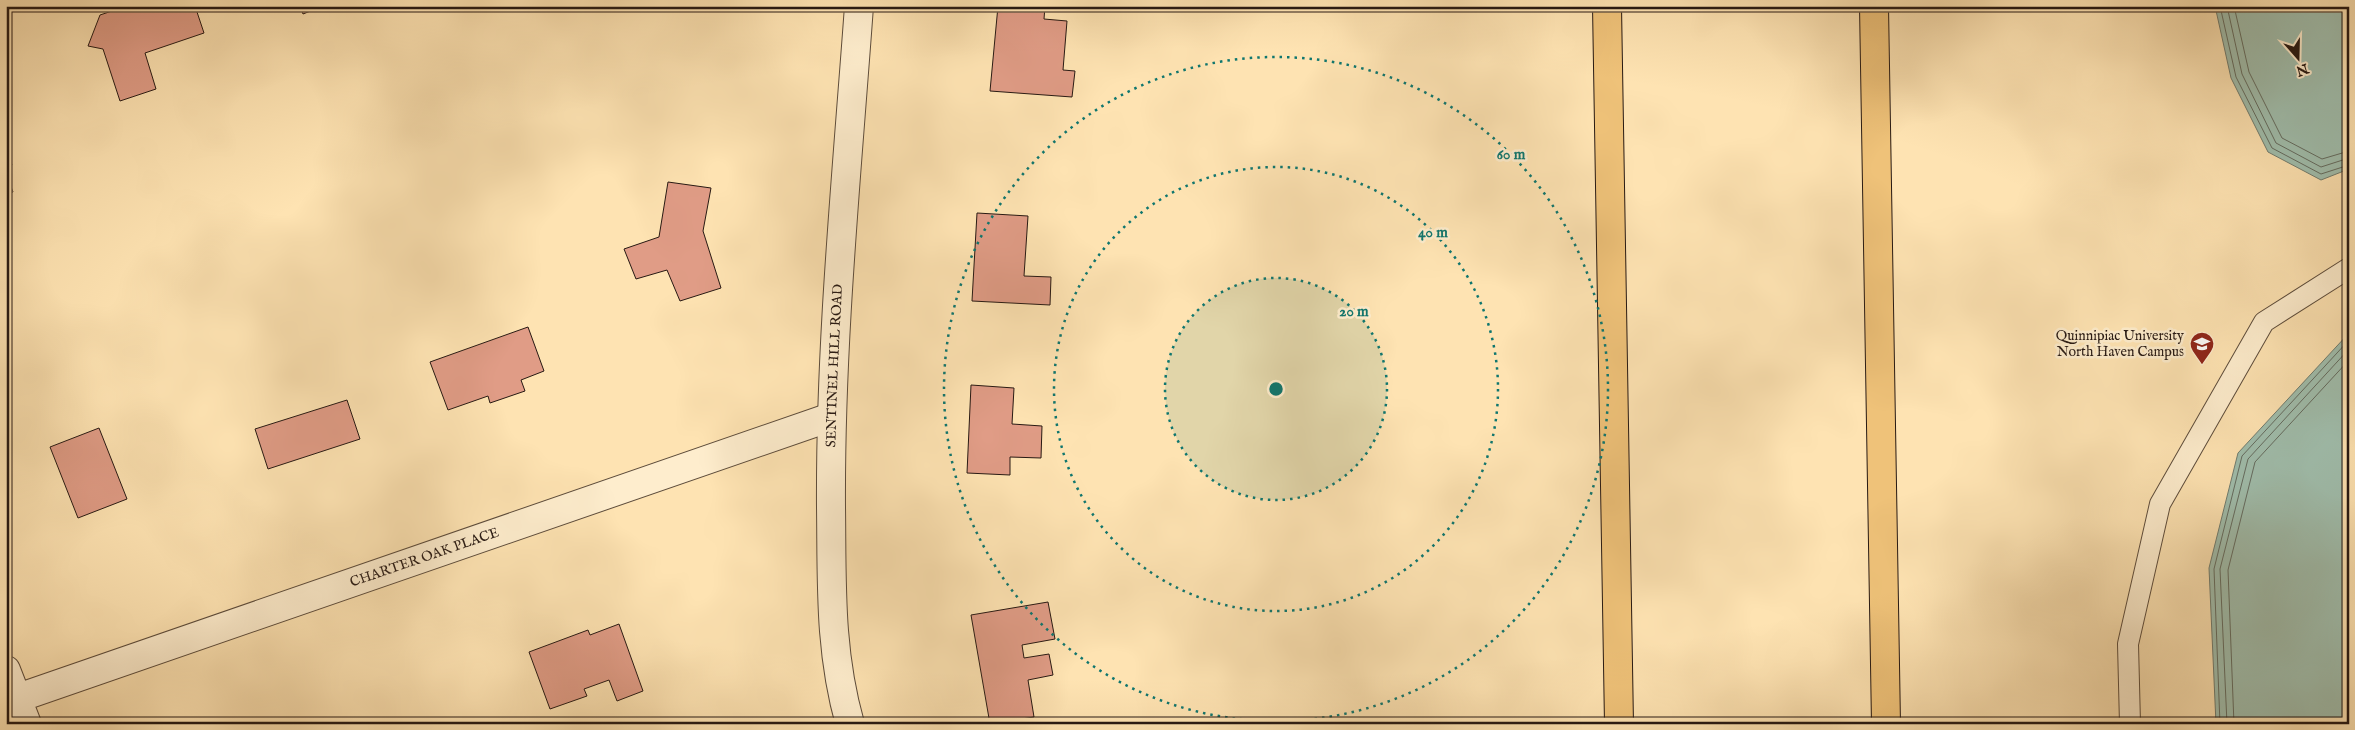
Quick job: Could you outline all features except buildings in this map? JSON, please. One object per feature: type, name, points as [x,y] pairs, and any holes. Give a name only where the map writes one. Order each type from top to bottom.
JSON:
[{"type":"highway","points":[[1607,6],[1619,724]]},
{"type":"highway","points":[[1874,6],[1886,724]]},
{"type":"street","name":"SENTINEL HILL ROAD","points":[[850,724],[840,689],[831,614],[831,417],[859,6]]},
{"type":"street","name":"CHARTER OAK PLACE","points":[[18,698],[831,417]]},
{"type":"street","points":[[6,670],[28,724]]},
{"type":"lane","points":[[2130,724],[2128,644],[2160,504],[2264,322],[2349,268]]},
{"type":"water","points":[[2215,6],[2349,6],[2349,169],[2321,180],[2268,152],[2231,78]]},
{"type":"water","points":[[2349,333],[2349,724],[2216,724],[2209,568],[2238,453]]},
{"type":"place","name":"Quinnipiac University North Haven Campus","points":[[2202,365]]}]
